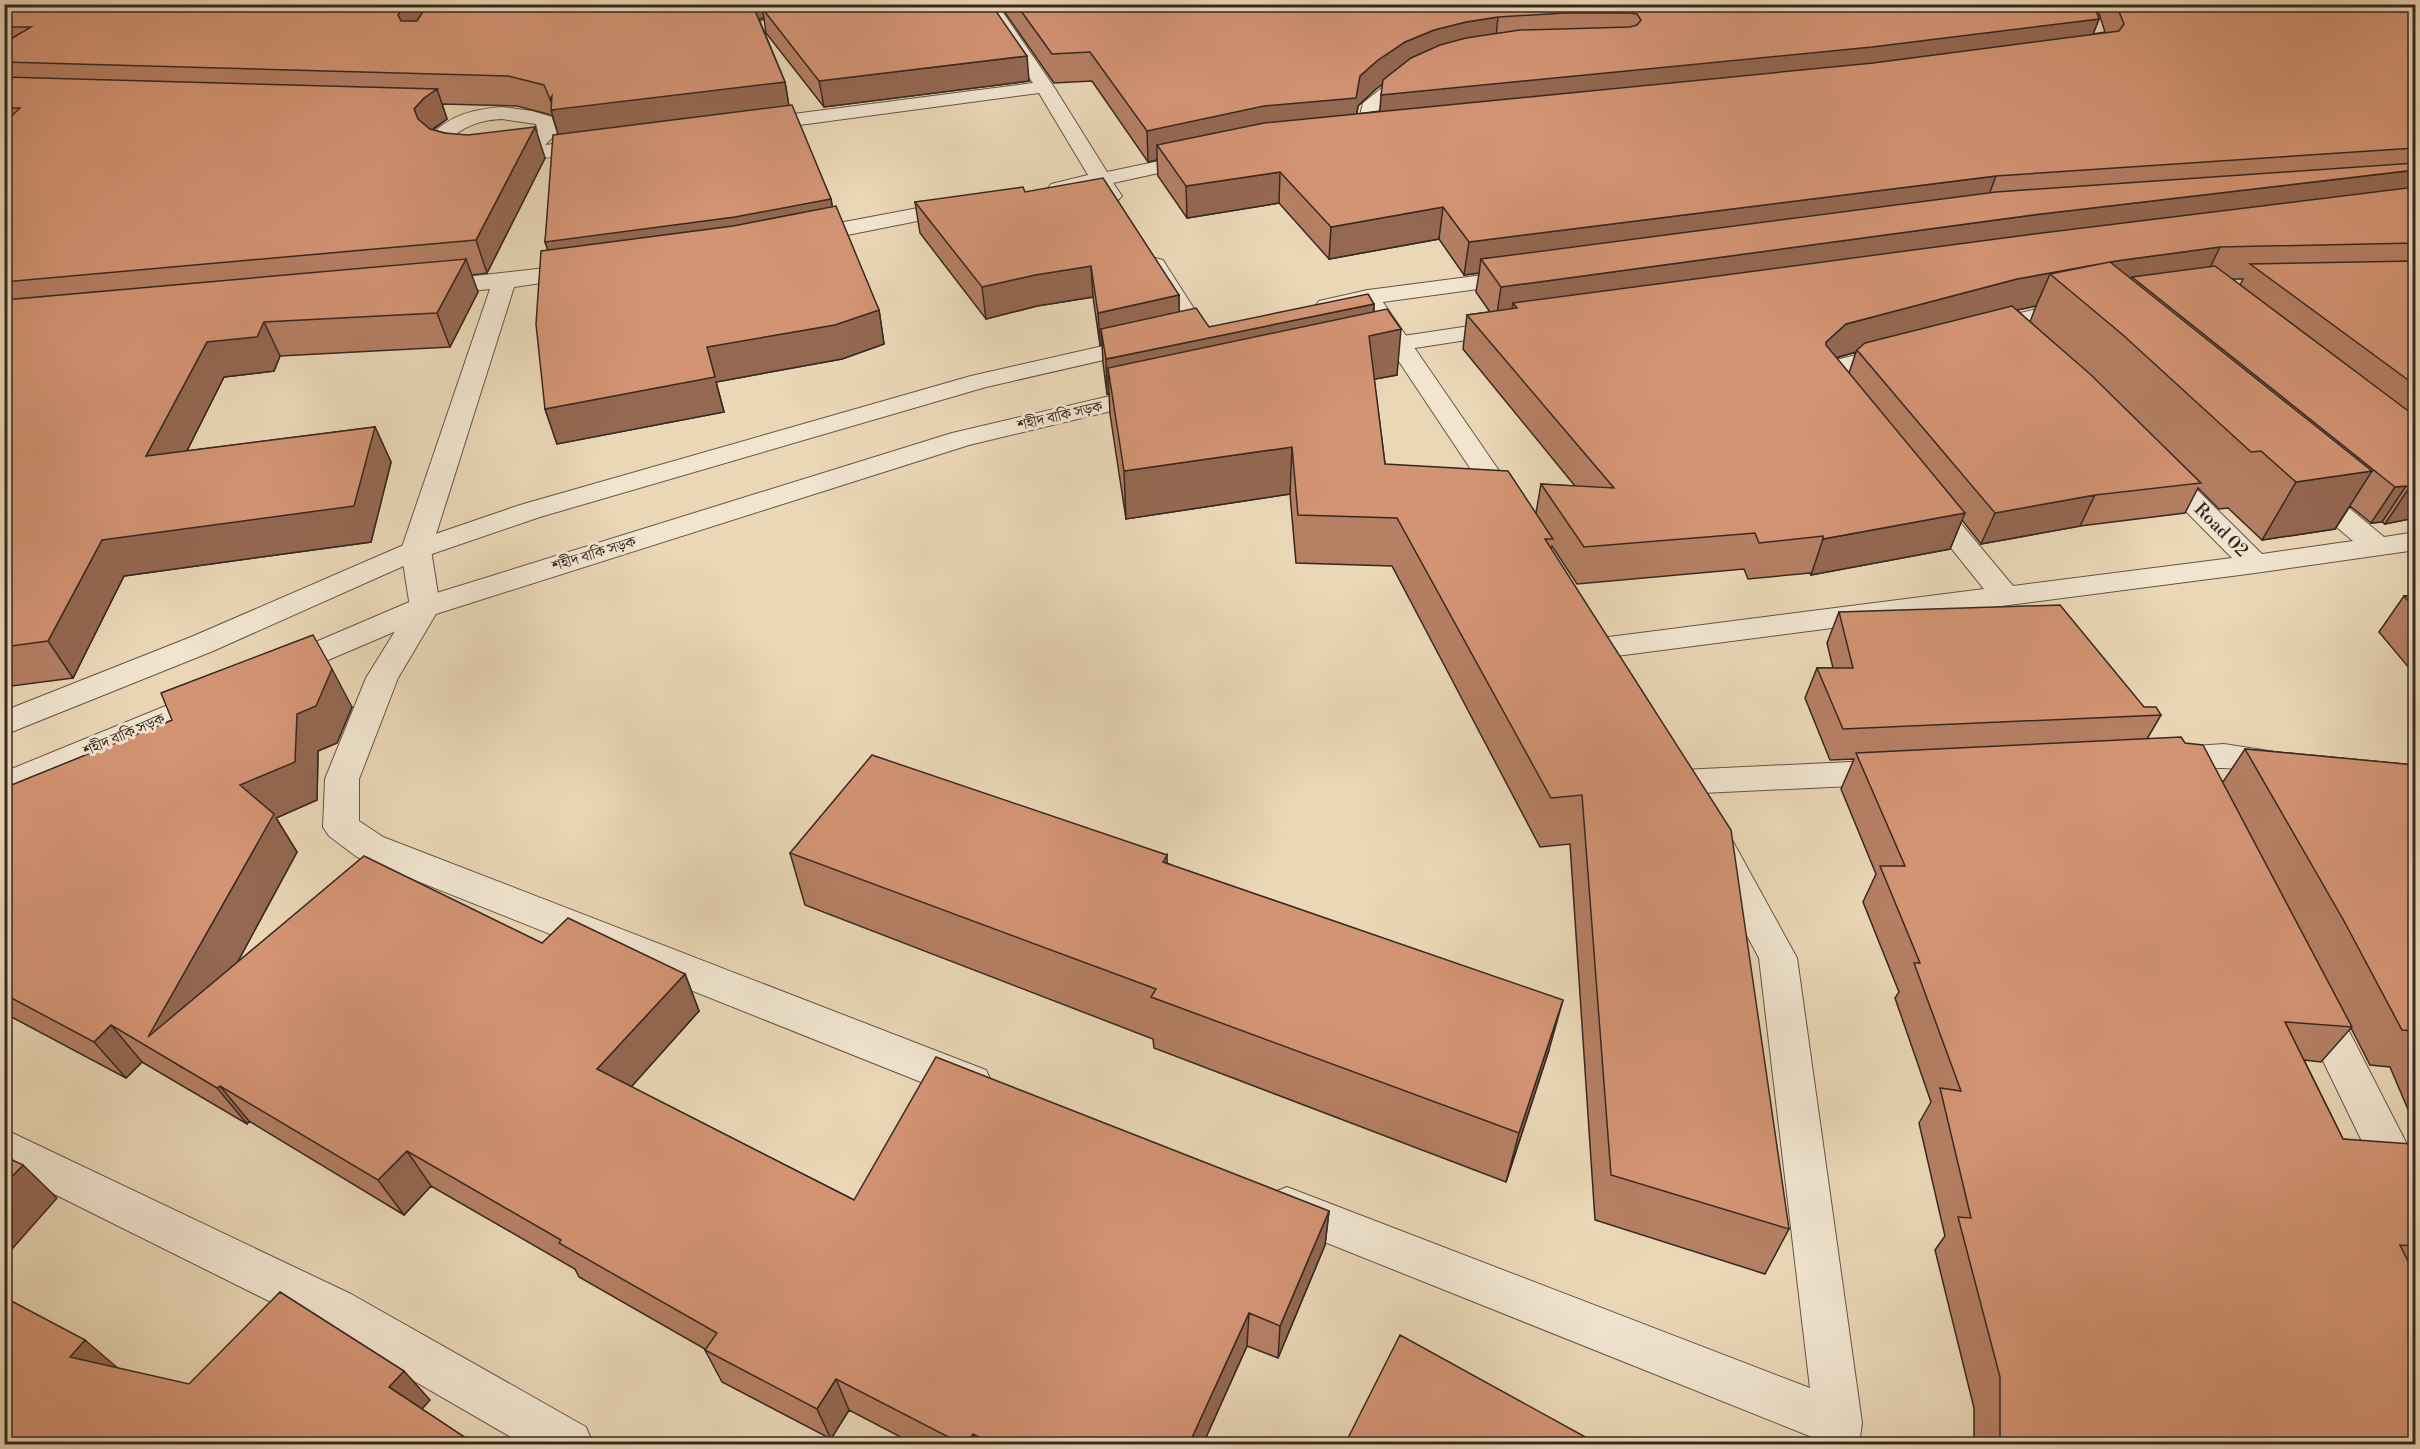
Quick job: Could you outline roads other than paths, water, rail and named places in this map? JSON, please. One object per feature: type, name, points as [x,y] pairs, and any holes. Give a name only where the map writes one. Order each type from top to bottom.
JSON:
[{"type":"street","points":[[690,4],[693,18],[733,29],[826,20]]},
{"type":"street","points":[[987,4],[1046,87],[1124,218]]},
{"type":"street","points":[[1365,135],[1370,107],[1405,79],[1434,67]]},
{"type":"street","points":[[738,127],[1046,87]]},
{"type":"street","points":[[442,111],[527,114],[545,120],[548,132],[534,144],[507,154]]},
{"type":"street","points":[[498,113],[465,120],[445,130],[437,141],[441,150],[456,156],[479,158],[608,144]]},
{"type":"street","points":[[1342,137],[1388,133]]},
{"type":"street","points":[[1042,191],[1216,155]]},
{"type":"street","points":[[787,240],[984,202]]},
{"type":"street","points":[[4,724],[202,644],[416,550],[530,511],[980,381],[1207,330],[1142,246]]},
{"type":"street","points":[[409,290],[504,282],[598,268]]},
{"type":"street","points":[[1301,311],[1368,297],[1549,273]]},
{"type":"street","points":[[504,282],[416,550],[425,607],[382,678],[342,779],[341,827],[370,847],[1004,1096]]},
{"type":"street","points":[[1368,297],[1526,531]]},
{"type":"street","points":[[1960,335],[2004,322],[2099,307]]},
{"type":"street","points":[[2004,322],[2029,345]]},
{"type":"street","points":[[1336,354],[1535,324]]},
{"type":"street","points":[[1861,418],[1830,378],[1845,365],[1915,347]]},
{"type":"street","name":"শহীদ বাকি সড়ক","points":[[4,786],[425,607],[961,439],[1178,388]]},
{"type":"street","name":"Road 02","points":[[2146,455],[2255,564]]},
{"type":"street","points":[[2286,470],[2378,547]]},
{"type":"street","points":[[1911,480],[2005,596]]},
{"type":"street","points":[[1582,619],[1610,662],[2005,596],[2415,541]]},
{"type":"street","points":[[2140,761],[2196,775],[2224,756],[2314,769]]},
{"type":"street","points":[[1248,1192],[1837,1434],[1778,958],[1673,767],[1929,771]]},
{"type":"street","points":[[2299,969],[2415,1208]]},
{"type":"street","points":[[4,1148],[335,1310],[569,1444]]}]
